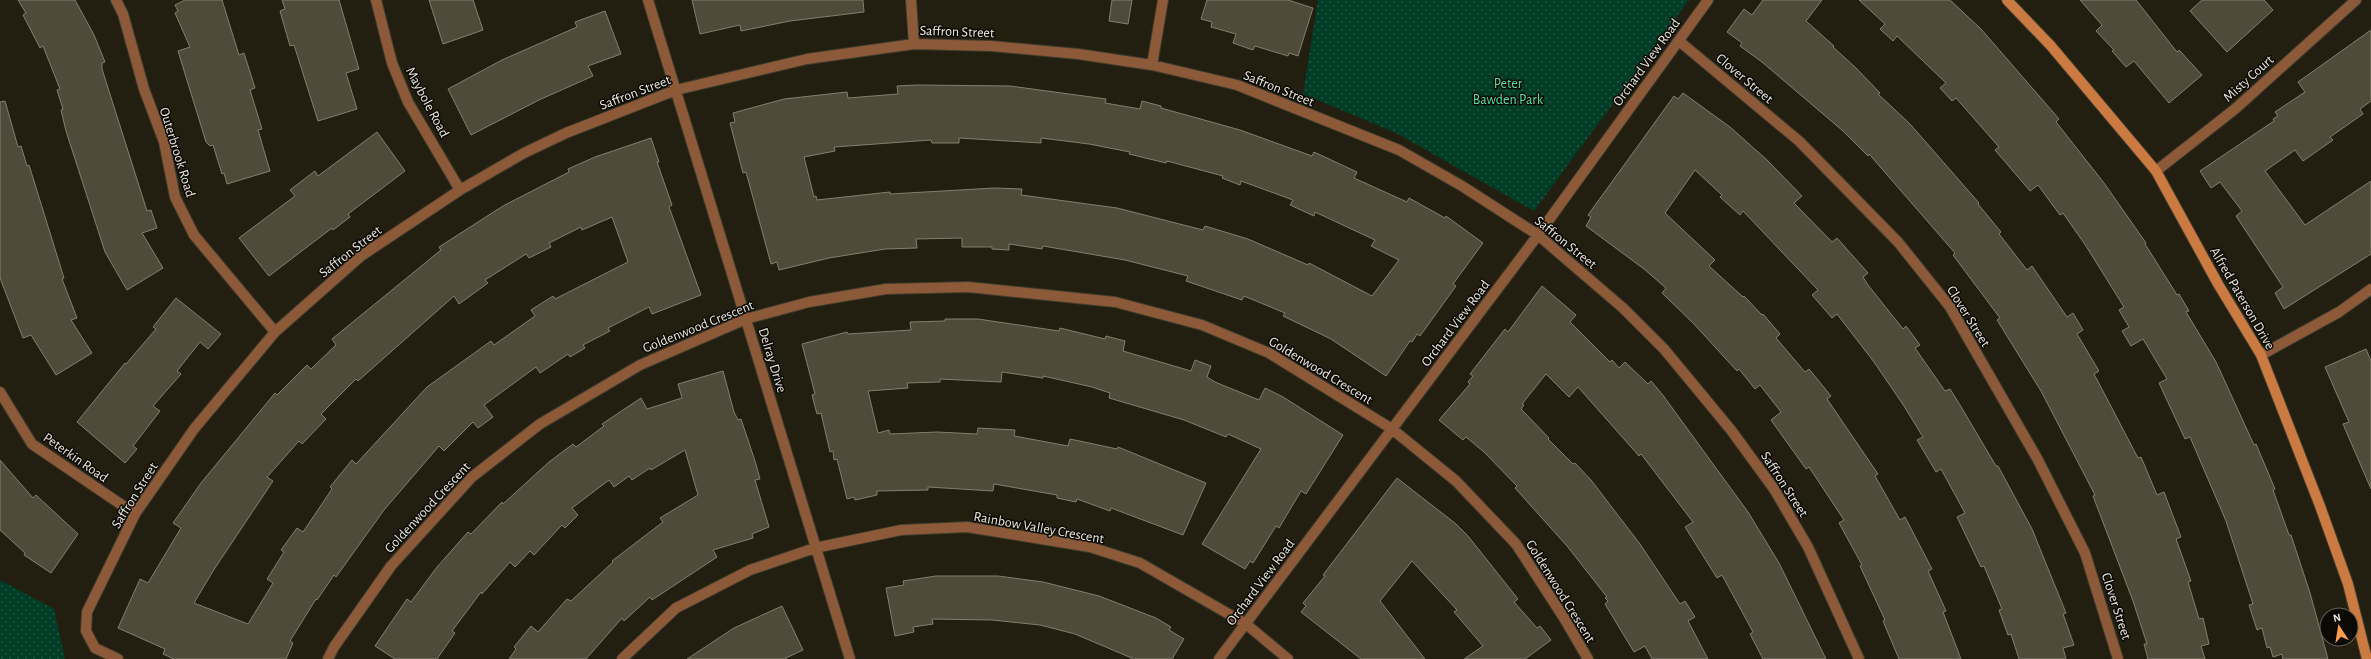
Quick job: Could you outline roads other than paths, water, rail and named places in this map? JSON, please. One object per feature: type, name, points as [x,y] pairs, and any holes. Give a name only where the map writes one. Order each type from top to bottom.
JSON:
[{"type":"street","name":"Outerbrook Road","points":[[116,0],[122,14],[144,89],[164,142],[175,197],[194,235],[276,332]]},
{"type":"street","name":"Maybole Road","points":[[376,0],[392,63],[408,102],[460,190]]},
{"type":"street","name":"Delray Drive","points":[[648,0],[850,659]]},
{"type":"street","points":[[911,0],[914,44]]},
{"type":"street","points":[[1152,65],[1163,0]]},
{"type":"street","name":"Orchard View Road","points":[[1219,659],[1538,235],[1708,0]]},
{"type":"street","name":"Alfred Paterson Drive","points":[[2007,0],[2052,46],[2156,171],[2218,284],[2260,355],[2320,506],[2348,584],[2367,659]]},
{"type":"street","name":"Misty Court","points":[[2156,171],[2235,109],[2356,0]]},
{"type":"street","name":"Clover Street","points":[[1679,41],[1799,141],[1898,242],[1950,307],[2038,460],[2085,553],[2118,659]]},
{"type":"street","name":"Saffron Street","points":[[118,659],[95,648],[86,631],[87,612],[135,514],[194,429],[276,332],[361,256],[460,190],[524,153],[566,133],[676,90],[807,59],[914,44],[999,47],[1078,54],[1152,65],[1237,86],[1399,150],[1462,186],[1538,235],[1575,265],[1664,349],[1731,430],[1774,489],[1808,547],[1859,659]]},
{"type":"street","name":"Goldenwood Crescent","points":[[328,659],[334,647],[391,566],[472,477],[540,424],[640,364],[746,319],[809,302],[886,290],[968,287],[1115,302],[1202,325],[1269,353],[1392,429],[1456,481],[1516,544],[1564,618],[1588,659]]},
{"type":"street","points":[[2260,355],[2339,312],[2371,289]]},
{"type":"street","name":"Peterkin Road","points":[[0,392],[32,444],[135,514]]},
{"type":"street","name":"Rainbow Valley Crescent","points":[[622,659],[676,608],[750,570],[815,548],[901,530],[967,528],[1032,536],[1090,547],[1140,563],[1246,624],[1288,659]]},
{"type":"park label","name":"Peter Bawden Park","points":[[1508,92]]}]
